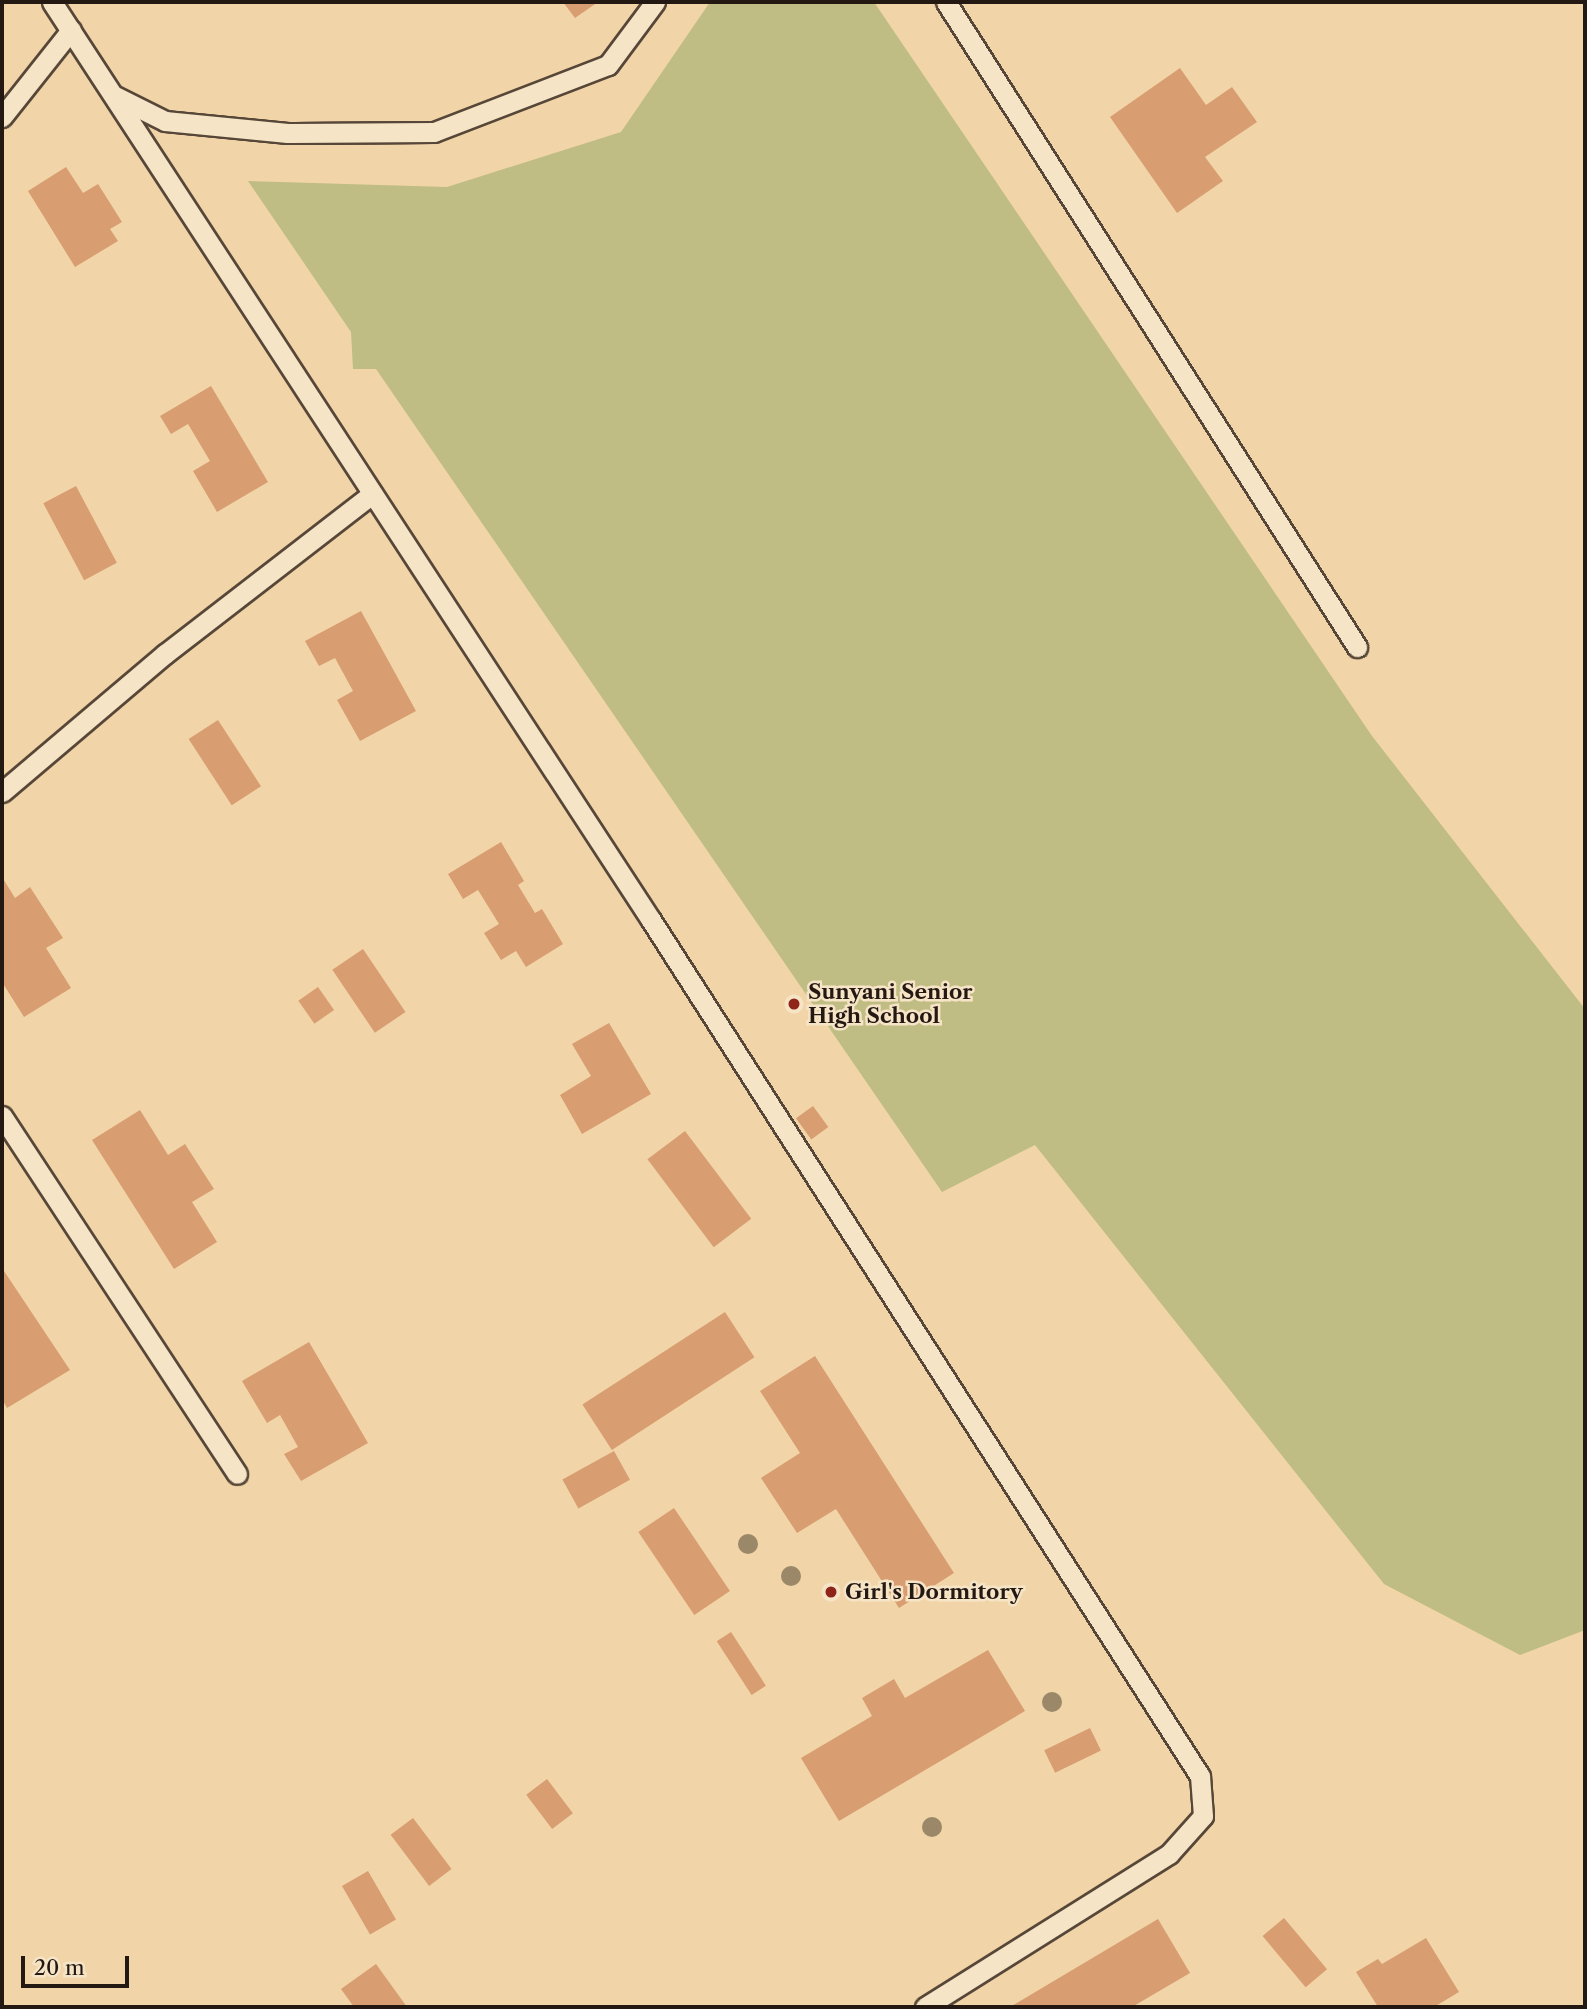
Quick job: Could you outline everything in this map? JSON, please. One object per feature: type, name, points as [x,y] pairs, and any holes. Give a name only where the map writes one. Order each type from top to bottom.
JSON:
[{"type":"lane","points":[[52,2],[1200,1776],[1203,1816],[1170,1854],[925,2007]]},
{"type":"lane","points":[[113,94],[165,121],[287,134],[434,132],[608,65],[655,2]]},
{"type":"lane","points":[[946,2],[1357,646]]},
{"type":"lane","points":[[2,117],[71,30]]},
{"type":"lane","points":[[2,792],[165,654],[372,494]]},
{"type":"lane","points":[[2,1116],[237,1474]]},
{"type":"shaded area","points":[[710,2],[874,2],[1372,736],[1585,1009],[1585,1630],[1520,1655],[1384,1584],[1035,1145],[942,1192],[376,369],[353,369],[351,332],[248,181],[447,187],[621,132]]},
{"type":"building","points":[[563,2],[598,2],[575,18]]},
{"type":"building","points":[[1180,68],[1206,105],[1232,87],[1257,122],[1205,157],[1223,181],[1177,213],[1110,117]]},
{"type":"building","points":[[66,167],[83,193],[98,184],[122,222],[110,229],[118,241],[75,267],[28,191]]},
{"type":"building","points":[[211,386],[268,482],[217,512],[193,471],[210,461],[188,424],[171,434],[160,416]]},
{"type":"building","points":[[76,486],[117,563],[84,580],[43,503]]},
{"type":"building","points":[[361,611],[416,711],[360,741],[337,700],[353,691],[335,658],[319,666],[305,641]]},
{"type":"building","points":[[218,720],[261,786],[232,805],[189,739]]},
{"type":"building","points":[[501,842],[524,881],[518,885],[535,913],[542,909],[563,944],[526,967],[516,951],[501,960],[484,933],[499,924],[478,890],[463,899],[448,874]]},
{"type":"building","points":[[2,877],[15,898],[30,887],[63,938],[46,948],[71,988],[24,1017],[2,982]]},
{"type":"building","points":[[363,949],[405,1012],[375,1033],[332,970]]},
{"type":"building","points":[[318,987],[334,1010],[314,1024],[298,1001]]},
{"type":"building","points":[[609,1023],[651,1094],[582,1134],[560,1095],[591,1076],[572,1044]]},
{"type":"building","points":[[813,1106],[828,1127],[811,1139],[796,1118]]},
{"type":"building","points":[[140,1110],[168,1155],[185,1144],[214,1189],[192,1202],[217,1242],[174,1269],[92,1140]]},
{"type":"building","points":[[685,1131],[751,1219],[714,1247],[647,1159]]},
{"type":"building","points":[[2,1268],[70,1370],[7,1408],[2,1399]]},
{"type":"building","points":[[725,1312],[754,1357],[612,1450],[582,1405]]},
{"type":"building","points":[[309,1342],[368,1443],[301,1481],[284,1454],[298,1447],[280,1415],[267,1423],[242,1381]]},
{"type":"building","points":[[815,1356],[954,1573],[899,1608],[836,1509],[797,1533],[761,1478],[800,1453],[760,1391]]},
{"type":"building","points":[[614,1451],[630,1480],[578,1508],[562,1480]]},
{"type":"building","points":[[674,1508],[730,1591],[694,1615],[638,1532]]},
{"type":"building","points":[[731,1632],[766,1686],[752,1695],[717,1641]]},
{"type":"building","points":[[988,1650],[1025,1711],[839,1821],[801,1758],[872,1716],[862,1698],[894,1679],[905,1698]]},
{"type":"building","points":[[1090,1728],[1101,1750],[1055,1773],[1044,1750]]},
{"type":"building","points":[[547,1779],[573,1813],[552,1829],[526,1795]]},
{"type":"building","points":[[413,1818],[452,1869],[429,1886],[391,1835]]},
{"type":"building","points":[[368,1871],[396,1919],[370,1934],[342,1886]]},
{"type":"building","points":[[1284,1918],[1327,1969],[1306,1987],[1263,1936]]},
{"type":"building","points":[[1158,1919],[1190,1973],[1132,2007],[1010,2007]]},
{"type":"building","points":[[1426,1938],[1459,1992],[1434,2007],[1378,2007],[1356,1972],[1378,1959],[1382,1964]]},
{"type":"building","points":[[376,1964],[407,2007],[354,2007],[341,1989]]},
{"type":"place","name":"Sunyani Senior High School","points":[[794,1004]]},
{"type":"place","name":"Girl's Dormitory","points":[[831,1592]]}]
